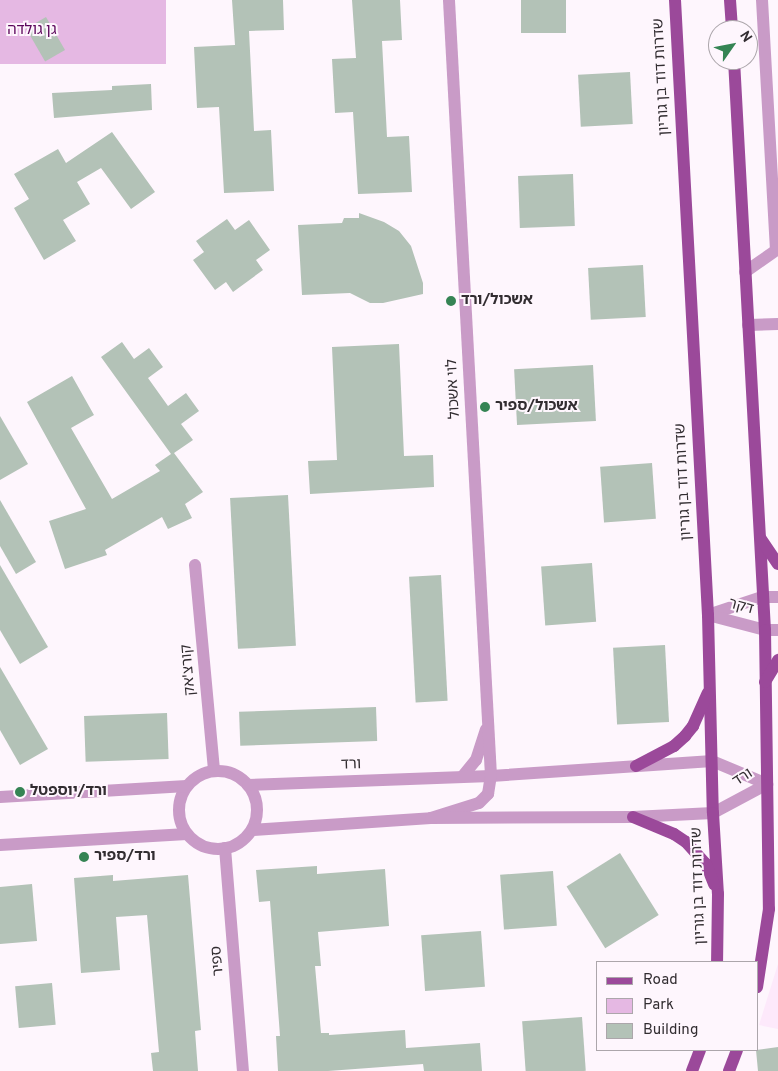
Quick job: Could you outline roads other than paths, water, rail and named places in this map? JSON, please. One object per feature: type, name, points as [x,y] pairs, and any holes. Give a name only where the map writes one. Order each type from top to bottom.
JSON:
[{"type":"main road","name":"שדרות דוד בן גוריון","points":[[674,0],[708,615],[713,813],[718,894],[717,961]]},
{"type":"main road","points":[[730,0],[731,20]]},
{"type":"main road","points":[[735,70],[765,630],[769,909],[758,980]]},
{"type":"main road","points":[[759,534],[767,550],[778,564]]},
{"type":"main road","points":[[765,682],[778,660]]},
{"type":"main road","points":[[636,766],[674,746],[685,736],[693,726],[709,691]]},
{"type":"main road","points":[[633,817],[674,834],[686,842],[706,864],[718,894]]},
{"type":"main road","points":[[692,1071],[700,1051]]},
{"type":"main road","points":[[729,1071],[737,1051]]},
{"type":"street","name":"לוי אשכול","points":[[449,0],[491,776]]},
{"type":"street","points":[[745,272],[777,250],[762,0]]},
{"type":"street","points":[[748,325],[778,324]]},
{"type":"street","name":"קורצ'אק","points":[[195,565],[214,771]]},
{"type":"street","name":"דקר","points":[[708,615],[762,597],[778,597]]},
{"type":"street","name":"דקר","points":[[708,615],[765,630],[778,630]]},
{"type":"street","points":[[462,777],[476,760],[488,725]]},
{"type":"street","name":"ורד","points":[[248,785],[491,776],[712,761],[767,784]]},
{"type":"street","points":[[214,771],[233,774],[248,785],[257,807],[256,819],[252,830],[240,842],[225,848],[214,849],[204,846],[187,834],[181,823],[179,810],[186,786],[204,773],[214,771]]},
{"type":"street","points":[[431,818],[479,803],[488,794],[491,776]]},
{"type":"street","name":"ורד","points":[[252,830],[431,818],[633,817],[713,813],[767,784]]},
{"type":"street","points":[[0,797],[186,786]]},
{"type":"street","points":[[0,845],[187,834]]},
{"type":"street","name":"ספיר","points":[[225,848],[243,1071]]},
{"type":"place","name":"אשכול/ורד","points":[[451,301]]},
{"type":"place","name":"אשכול/ספיר","points":[[485,407]]},
{"type":"place","name":"ורד/יוספטל","points":[[20,792]]},
{"type":"place","name":"ורד/ספיר","points":[[84,857]]},
{"type":"park label","name":"גן גולדה","points":[[32,31]]}]
